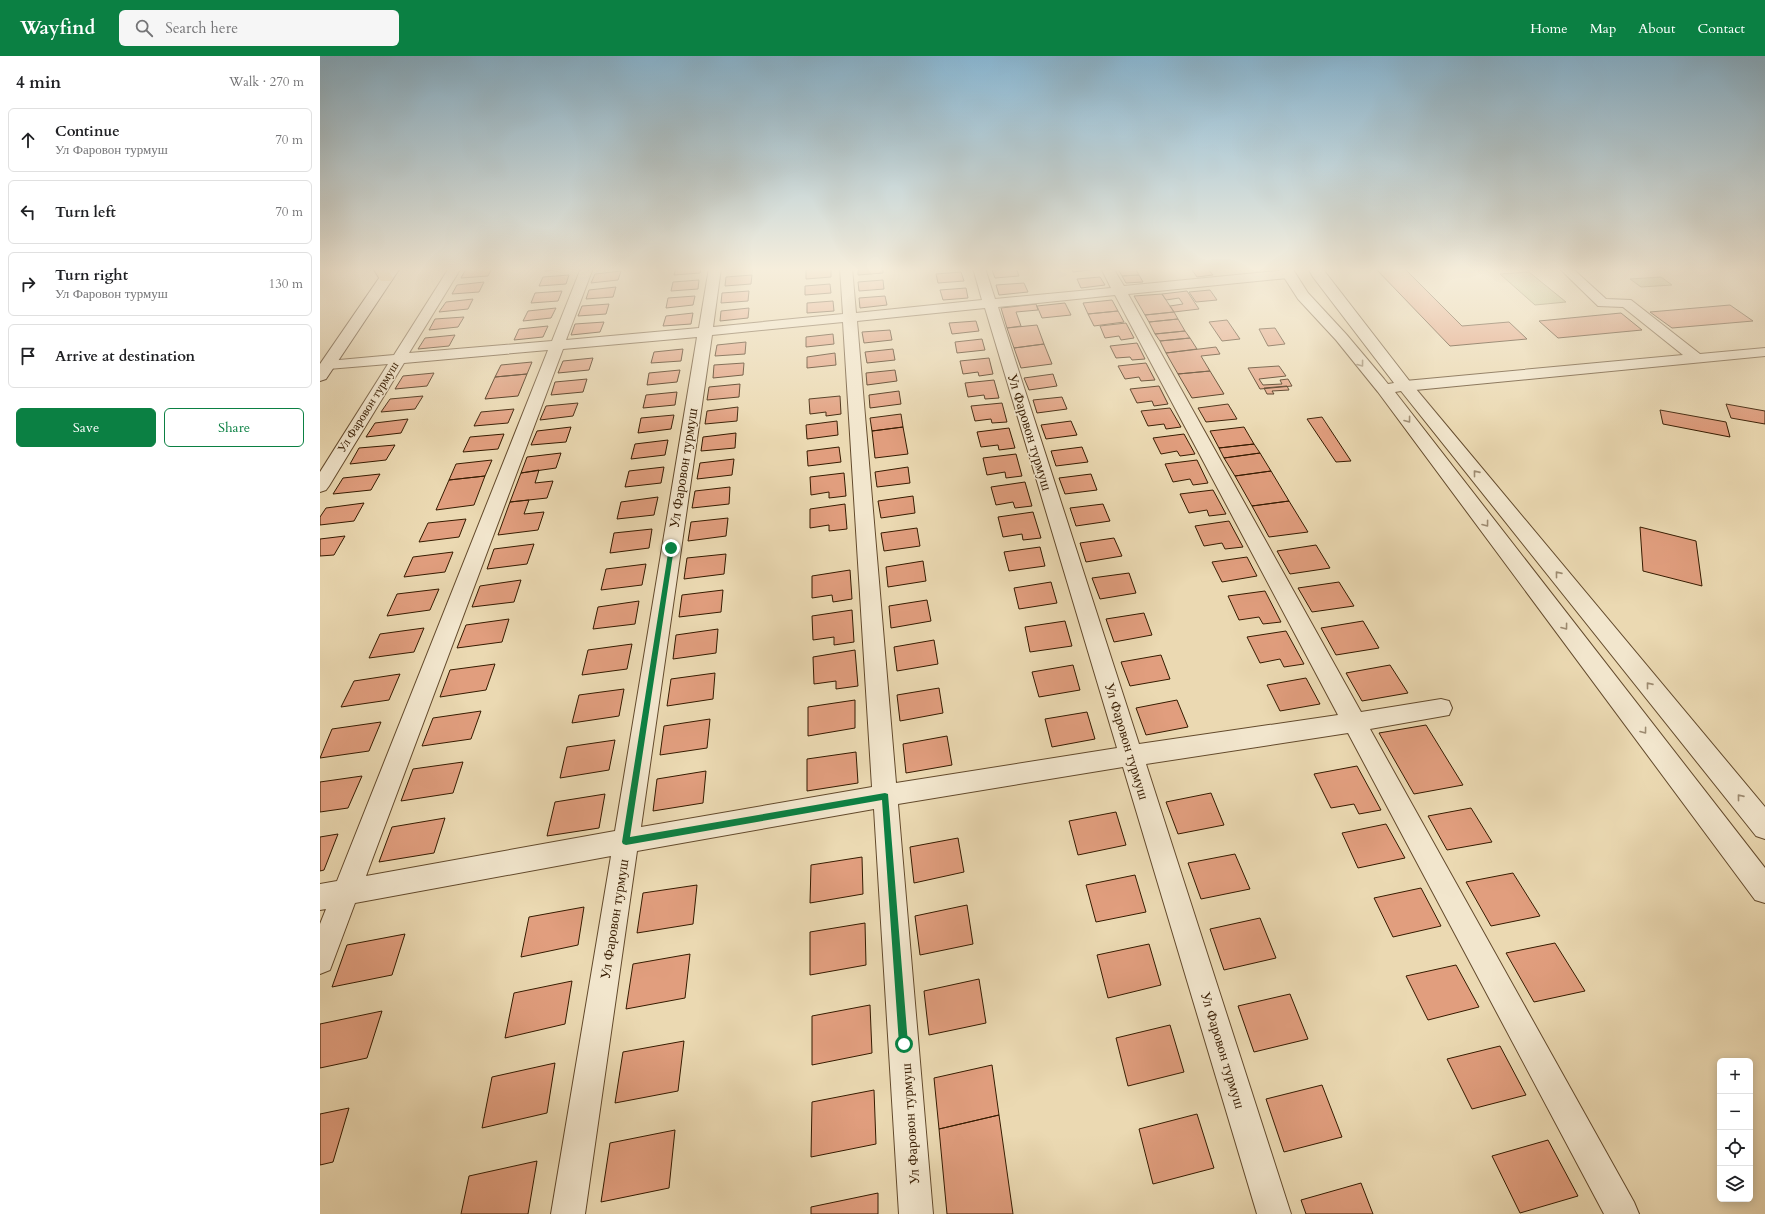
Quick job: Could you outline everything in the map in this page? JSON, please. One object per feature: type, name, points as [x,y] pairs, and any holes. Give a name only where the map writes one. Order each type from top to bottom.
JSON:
[{"type":"street","points":[[324,371],[354,322]]},
{"type":"street","name":"Ул Фаровон турмуш","points":[[320,486],[422,322]]},
{"type":"street","points":[[320,960],[566,322]]},
{"type":"street","name":"Ул Фаровон турмуш","points":[[568,1214],[706,322]]},
{"type":"street","points":[[324,371],[398,360],[801,322]]},
{"type":"street","name":"Ул Фаровон турмуш","points":[[850,322],[916,1214]]},
{"type":"street","name":"Ул Фаровон турмуш","points":[[996,322],[1274,1214]]},
{"type":"street","points":[[1137,322],[1622,1214]]},
{"type":"street","points":[[1326,322],[1341,337],[1368,373],[1394,387],[1765,827]]},
{"type":"street","points":[[1350,322],[1394,387],[1765,890]]},
{"type":"street","points":[[1650,322],[1696,358]]},
{"type":"street","points":[[1394,387],[1765,352]]},
{"type":"street","points":[[320,897],[885,796],[1131,756],[1356,723],[1441,708]]},
{"type":"building","points":[[433,322],[461,322],[458,327],[429,330]]},
{"type":"building","points":[[604,322],[600,332],[571,335],[575,324]]},
{"type":"building","points":[[664,322],[691,322],[691,324],[663,326]]},
{"type":"building","points":[[976,322],[979,331],[952,334],[949,323]]},
{"type":"building","points":[[1005,322],[1020,322],[1021,326],[1007,328]]},
{"type":"building","points":[[1092,322],[1124,322],[1094,326]]},
{"type":"building","points":[[1149,322],[1180,322],[1185,331],[1155,334]]},
{"type":"building","points":[[1209,322],[1228,322],[1240,339],[1222,341]]},
{"type":"building","points":[[1427,322],[1458,322],[1462,326],[1509,322],[1527,339],[1450,346]]},
{"type":"building","points":[[1540,322],[1632,322],[1642,330],[1558,338]]},
{"type":"building","points":[[1664,322],[1741,322],[1672,328]]},
{"type":"building","points":[[1126,323],[1134,338],[1121,340],[1119,336],[1105,338],[1100,326]]},
{"type":"building","points":[[1037,325],[1044,344],[1014,348],[1007,328]]},
{"type":"building","points":[[548,326],[543,337],[514,340],[519,329]]},
{"type":"building","points":[[1275,328],[1285,344],[1268,346],[1259,329]]},
{"type":"building","points":[[890,330],[892,340],[864,343],[862,332]]},
{"type":"building","points":[[1185,331],[1190,338],[1160,341],[1155,334]]},
{"type":"building","points":[[833,334],[834,344],[806,347],[806,337]]},
{"type":"building","points":[[455,335],[449,346],[418,349],[425,338]]},
{"type":"building","points":[[1190,338],[1197,349],[1166,353],[1160,341]]},
{"type":"building","points":[[982,339],[985,350],[957,353],[955,342]]},
{"type":"building","points":[[746,342],[745,354],[715,356],[717,345]]},
{"type":"building","points":[[1137,343],[1145,359],[1132,360],[1130,357],[1116,358],[1110,346]]},
{"type":"building","points":[[1044,344],[1052,364],[1021,368],[1014,348]]},
{"type":"building","points":[[1216,347],[1220,354],[1201,356],[1210,371],[1178,374],[1166,353]]},
{"type":"building","points":[[683,349],[681,361],[651,363],[654,352]]},
{"type":"building","points":[[893,349],[895,360],[867,363],[865,352]]},
{"type":"building","points":[[835,353],[836,365],[807,368],[807,357]]},
{"type":"building","points":[[593,358],[589,370],[558,373],[563,361]]},
{"type":"building","points":[[989,358],[993,374],[979,376],[978,372],[963,374],[960,361]]},
{"type":"building","points":[[532,362],[527,374],[495,377],[501,365]]},
{"type":"building","points":[[744,363],[743,375],[713,378],[714,365]]},
{"type":"building","points":[[1146,363],[1155,380],[1141,381],[1139,377],[1125,379],[1118,366]]},
{"type":"building","points":[[1279,366],[1286,376],[1259,379],[1263,385],[1282,384],[1280,380],[1288,379],[1292,386],[1260,389],[1248,368]]},
{"type":"building","points":[[680,370],[677,382],[647,385],[649,373]]},
{"type":"building","points":[[895,370],[897,381],[867,385],[866,373]]},
{"type":"building","points":[[1210,371],[1224,394],[1192,398],[1178,374]]},
{"type":"building","points":[[434,373],[427,386],[395,389],[403,376]]},
{"type":"building","points":[[527,374],[518,396],[485,399],[495,377]]},
{"type":"building","points":[[1053,374],[1057,386],[1029,390],[1024,378]]},
{"type":"building","points":[[587,379],[583,392],[551,395],[555,382]]},
{"type":"building","points":[[994,380],[999,398],[985,399],[984,395],[968,397],[965,383]]},
{"type":"building","points":[[740,384],[739,397],[707,400],[709,387]]},
{"type":"building","points":[[1159,386],[1168,404],[1154,406],[1152,401],[1137,403],[1130,389]]},
{"type":"building","points":[[1287,386],[1289,390],[1272,391],[1274,394],[1267,394],[1264,388]]},
{"type":"building","points":[[899,391],[901,404],[870,408],[869,395]]},
{"type":"building","points":[[677,392],[675,405],[643,408],[646,395]]},
{"type":"building","points":[[423,396],[415,409],[381,412],[390,399]]},
{"type":"building","points":[[840,396],[841,414],[826,416],[826,412],[810,414],[809,399]]},
{"type":"building","points":[[1062,397],[1067,409],[1037,413],[1033,400]]},
{"type":"building","points":[[578,403],[573,416],[540,420],[546,406]]},
{"type":"building","points":[[1002,403],[1007,422],[992,423],[991,419],[975,421],[971,406]]},
{"type":"building","points":[[1228,404],[1237,419],[1206,422],[1198,408]]},
{"type":"building","points":[[1726,404],[1765,411],[1765,424],[1731,418]]},
{"type":"building","points":[[738,407],[737,421],[705,424],[707,411]]},
{"type":"building","points":[[1170,408],[1181,427],[1166,429],[1164,424],[1148,426],[1141,411]]},
{"type":"building","points":[[514,409],[508,423],[474,426],[481,412]]},
{"type":"building","points":[[1660,410],[1726,422],[1730,437],[1663,424]]},
{"type":"building","points":[[901,414],[903,427],[872,431],[870,418]]},
{"type":"building","points":[[674,415],[671,429],[638,433],[641,418]]},
{"type":"building","points":[[1322,417],[1351,461],[1336,462],[1307,419]]},
{"type":"building","points":[[408,419],[401,433],[366,437],[375,423]]},
{"type":"building","points":[[837,421],[838,435],[807,439],[806,425]]},
{"type":"building","points":[[1071,421],[1077,435],[1046,439],[1041,425]]},
{"type":"building","points":[[571,427],[566,442],[531,445],[537,431]]},
{"type":"building","points":[[903,427],[908,454],[875,458],[872,431]]},
{"type":"building","points":[[1244,427],[1254,444],[1219,448],[1210,431]]},
{"type":"building","points":[[1009,428],[1015,448],[999,450],[998,445],[981,447],[977,432]]},
{"type":"building","points":[[736,433],[735,448],[701,451],[703,437]]},
{"type":"building","points":[[504,434],[498,449],[463,452],[470,437]]},
{"type":"building","points":[[1184,434],[1195,454],[1180,456],[1177,451],[1161,454],[1153,438]]},
{"type":"building","points":[[668,440],[665,455],[631,459],[635,444]]},
{"type":"building","points":[[1254,444],[1260,453],[1224,458],[1219,448]]},
{"type":"building","points":[[395,445],[386,460],[350,464],[359,448]]},
{"type":"building","points":[[839,447],[841,462],[808,466],[807,451]]},
{"type":"building","points":[[1082,447],[1088,462],[1056,466],[1051,451]]},
{"type":"building","points":[[561,453],[556,468],[521,473],[527,457]]},
{"type":"building","points":[[1260,453],[1271,471],[1235,476],[1224,458]]},
{"type":"building","points":[[1016,454],[1022,476],[1006,478],[1005,472],[987,475],[983,458]]},
{"type":"building","points":[[734,459],[732,475],[697,479],[700,463]]},
{"type":"building","points":[[492,460],[485,476],[449,480],[456,464]]},
{"type":"building","points":[[1197,460],[1208,483],[1193,485],[1190,479],[1173,482],[1165,464]]},
{"type":"building","points":[[664,467],[661,483],[625,487],[629,471]]},
{"type":"building","points":[[908,467],[910,483],[877,487],[875,472]]},
{"type":"building","points":[[539,470],[535,483],[553,481],[547,498],[510,502],[521,473]]},
{"type":"building","points":[[1271,471],[1289,501],[1252,506],[1235,476]]},
{"type":"building","points":[[844,473],[846,496],[829,498],[829,492],[811,495],[810,477]]},
{"type":"building","points":[[380,474],[371,490],[333,494],[343,478]]},
{"type":"building","points":[[1091,474],[1097,490],[1065,494],[1059,478]]},
{"type":"building","points":[[485,476],[474,505],[436,510],[449,480]]},
{"type":"building","points":[[1025,482],[1032,506],[1015,508],[1013,502],[996,505],[991,487]]},
{"type":"building","points":[[730,487],[729,504],[692,508],[695,491]]},
{"type":"building","points":[[1213,490],[1226,514],[1209,516],[1207,510],[1189,513],[1180,494]]},
{"type":"building","points":[[913,496],[915,513],[881,518],[878,501]]},
{"type":"building","points":[[658,497],[654,515],[617,519],[621,502]]},
{"type":"building","points":[[529,500],[524,514],[544,512],[538,530],[498,535],[510,502]]},
{"type":"building","points":[[1289,501],[1308,532],[1269,537],[1252,506]]},
{"type":"building","points":[[364,503],[354,521],[320,525],[320,517],[326,508]]},
{"type":"building","points":[[845,504],[847,529],[829,531],[829,525],[810,528],[810,509]]},
{"type":"building","points":[[1103,504],[1110,521],[1076,526],[1070,508]]},
{"type":"building","points":[[1033,512],[1041,538],[1023,540],[1022,534],[1003,537],[998,517]]},
{"type":"building","points":[[728,518],[726,536],[688,541],[691,522]]},
{"type":"building","points":[[466,519],[459,537],[419,542],[428,523]]},
{"type":"building","points":[[1229,521],[1243,547],[1225,549],[1222,543],[1204,546],[1195,526]]},
{"type":"building","points":[[1640,527],[1696,541],[1702,586],[1643,571]]},
{"type":"building","points":[[917,528],[920,546],[884,551],[881,533]]},
{"type":"building","points":[[652,529],[649,548],[610,553],[614,533]]},
{"type":"building","points":[[345,536],[334,555],[320,556],[320,539]]},
{"type":"building","points":[[1114,538],[1122,556],[1086,562],[1080,543]]},
{"type":"building","points":[[534,544],[527,564],[487,569],[494,549]]},
{"type":"building","points":[[1316,545],[1330,568],[1290,574],[1277,551]]},
{"type":"building","points":[[1040,547],[1045,566],[1009,571],[1004,552]]},
{"type":"building","points":[[453,552],[445,572],[404,577],[413,557]]},
{"type":"building","points":[[726,554],[724,574],[684,579],[687,558]]},
{"type":"building","points":[[1247,557],[1257,576],[1222,582],[1212,562]]},
{"type":"building","points":[[923,561],[926,581],[888,587],[886,567]]},
{"type":"building","points":[[646,564],[642,585],[601,590],[606,569]]},
{"type":"building","points":[[850,570],[852,599],[833,602],[832,595],[812,598],[812,576]]},
{"type":"building","points":[[1129,573],[1136,593],[1100,599],[1092,578]]},
{"type":"building","points":[[521,580],[514,602],[472,607],[480,586]]},
{"type":"building","points":[[1051,582],[1057,603],[1019,609],[1014,588]]},
{"type":"building","points":[[1339,582],[1354,606],[1312,612],[1298,588]]},
{"type":"building","points":[[439,589],[430,610],[387,616],[397,594]]},
{"type":"building","points":[[723,590],[721,612],[679,617],[682,595]]},
{"type":"building","points":[[1265,591],[1281,622],[1263,624],[1259,617],[1239,620],[1228,596]]},
{"type":"building","points":[[927,600],[931,621],[891,628],[889,606]]},
{"type":"building","points":[[639,601],[635,624],[593,629],[598,607]]},
{"type":"building","points":[[852,610],[854,642],[834,645],[834,637],[813,640],[812,616]]},
{"type":"building","points":[[1144,613],[1152,635],[1114,642],[1106,619]]},
{"type":"building","points":[[509,619],[502,642],[457,648],[466,625]]},
{"type":"building","points":[[1065,621],[1072,646],[1030,652],[1025,627]]},
{"type":"building","points":[[1363,621],[1379,648],[1336,655],[1321,628]]},
{"type":"building","points":[[424,628],[414,652],[369,658],[380,634]]},
{"type":"building","points":[[718,629],[716,653],[673,659],[676,635]]},
{"type":"building","points":[[1286,631],[1304,664],[1284,667],[1280,659],[1260,663],[1247,637]]},
{"type":"building","points":[[934,640],[938,664],[897,671],[894,647]]},
{"type":"building","points":[[632,644],[627,669],[582,675],[588,650]]},
{"type":"building","points":[[855,650],[858,686],[836,689],[836,681],[814,684],[813,657]]},
{"type":"building","points":[[1161,655],[1170,679],[1130,686],[1121,662]]},
{"type":"building","points":[[495,664],[486,690],[440,697],[450,670]]},
{"type":"building","points":[[1073,665],[1080,690],[1039,697],[1032,672]]},
{"type":"building","points":[[1390,665],[1408,693],[1362,701],[1346,673]]},
{"type":"building","points":[[715,673],[713,699],[667,706],[671,679]]},
{"type":"building","points":[[400,674],[389,700],[341,707],[354,681]]},
{"type":"building","points":[[1306,678],[1320,704],[1280,711],[1267,685]]},
{"type":"building","points":[[939,688],[943,713],[900,721],[897,695]]},
{"type":"building","points":[[624,689],[619,716],[572,723],[579,695]]},
{"type":"building","points":[[855,700],[855,728],[808,736],[808,707]]},
{"type":"building","points":[[1177,700],[1188,727],[1146,735],[1136,708]]},
{"type":"building","points":[[481,711],[471,739],[422,746],[433,718]]},
{"type":"building","points":[[1087,712],[1095,739],[1052,747],[1045,719]]},
{"type":"building","points":[[710,719],[707,748],[660,755],[664,726]]},
{"type":"building","points":[[381,722],[369,751],[320,758],[332,729]]},
{"type":"building","points":[[1426,725],[1463,785],[1414,794],[1379,733]]},
{"type":"building","points":[[947,736],[952,765],[906,773],[903,744]]},
{"type":"building","points":[[615,740],[609,770],[560,778],[567,747]]},
{"type":"building","points":[[856,752],[858,783],[807,791],[807,759]]},
{"type":"building","points":[[463,762],[453,793],[401,801],[413,769]]},
{"type":"building","points":[[1357,766],[1381,810],[1359,814],[1354,804],[1331,808],[1314,774]]},
{"type":"building","points":[[706,771],[703,803],[653,811],[657,779]]},
{"type":"building","points":[[362,776],[348,808],[320,812],[320,782]]},
{"type":"building","points":[[1211,793],[1224,825],[1178,834],[1166,802]]},
{"type":"building","points":[[605,794],[599,828],[547,836],[555,802]]},
{"type":"building","points":[[1471,808],[1492,842],[1447,850],[1428,816]]},
{"type":"building","points":[[1116,812],[1126,845],[1078,855],[1069,821]]},
{"type":"building","points":[[445,818],[434,853],[379,862],[392,827]]},
{"type":"building","points":[[1386,824],[1405,858],[1358,868],[1342,833]]},
{"type":"building","points":[[338,834],[324,870],[320,871],[320,837]]},
{"type":"building","points":[[958,838],[964,872],[914,883],[910,847]]},
{"type":"building","points":[[1235,854],[1250,889],[1201,899],[1188,863]]},
{"type":"building","points":[[862,857],[863,894],[810,903],[811,865]]},
{"type":"building","points":[[1513,873],[1540,916],[1491,926],[1466,882]]},
{"type":"building","points":[[1135,875],[1146,912],[1096,922],[1086,885]]},
{"type":"building","points":[[697,885],[693,924],[637,933],[643,893]]},
{"type":"building","points":[[1421,888],[1441,926],[1393,937],[1374,898]]},
{"type":"building","points":[[967,905],[973,944],[920,955],[915,916]]},
{"type":"building","points":[[584,907],[578,945],[521,957],[529,917]]},
{"type":"building","points":[[1260,918],[1276,958],[1224,970],[1210,929]]},
{"type":"building","points":[[865,923],[866,965],[810,975],[810,932]]},
{"type":"building","points":[[405,934],[392,975],[332,987],[347,945]]},
{"type":"building","points":[[1555,943],[1585,991],[1534,1002],[1506,953]]},
{"type":"building","points":[[1149,944],[1161,985],[1108,998],[1097,955]]},
{"type":"building","points":[[690,954],[685,998],[626,1009],[633,964]]},
{"type":"building","points":[[1456,965],[1479,1007],[1428,1020],[1406,976]]},
{"type":"building","points":[[979,979],[986,1023],[929,1035],[924,991]]},
{"type":"building","points":[[572,981],[565,1024],[505,1038],[514,993]]},
{"type":"building","points":[[1290,994],[1308,1039],[1254,1052],[1238,1006]]},
{"type":"building","points":[[870,1005],[872,1053],[812,1065],[812,1016]]},
{"type":"building","points":[[382,1011],[367,1058],[320,1068],[320,1024]]},
{"type":"building","points":[[1170,1025],[1184,1072],[1128,1086],[1116,1038]]},
{"type":"building","points":[[684,1041],[678,1091],[615,1103],[623,1052]]},
{"type":"building","points":[[1500,1046],[1526,1095],[1472,1109],[1447,1059]]},
{"type":"building","points":[[555,1063],[547,1113],[482,1128],[492,1077]]},
{"type":"building","points":[[992,1065],[999,1115],[939,1129],[934,1078]]},
{"type":"building","points":[[1322,1085],[1342,1137],[1284,1152],[1266,1099]]},
{"type":"building","points":[[874,1090],[876,1144],[811,1157],[812,1102]]},
{"type":"building","points":[[349,1108],[333,1162],[320,1165],[320,1114]]},
{"type":"building","points":[[1197,1114],[1214,1168],[1153,1184],[1139,1129]]},
{"type":"building","points":[[999,1115],[1013,1214],[947,1214],[939,1129]]},
{"type":"building","points":[[675,1130],[669,1188],[601,1202],[610,1143]]},
{"type":"building","points":[[1548,1140],[1578,1196],[1520,1213],[1492,1156]]},
{"type":"building","points":[[537,1161],[528,1214],[461,1214],[469,1176]]},
{"type":"building","points":[[1361,1183],[1373,1214],[1306,1214],[1301,1200]]},
{"type":"building","points":[[878,1193],[878,1214],[811,1214],[811,1207]]},
{"type":"route","points":[[671,548],[626,842],[885,796],[904,1044]]}]
